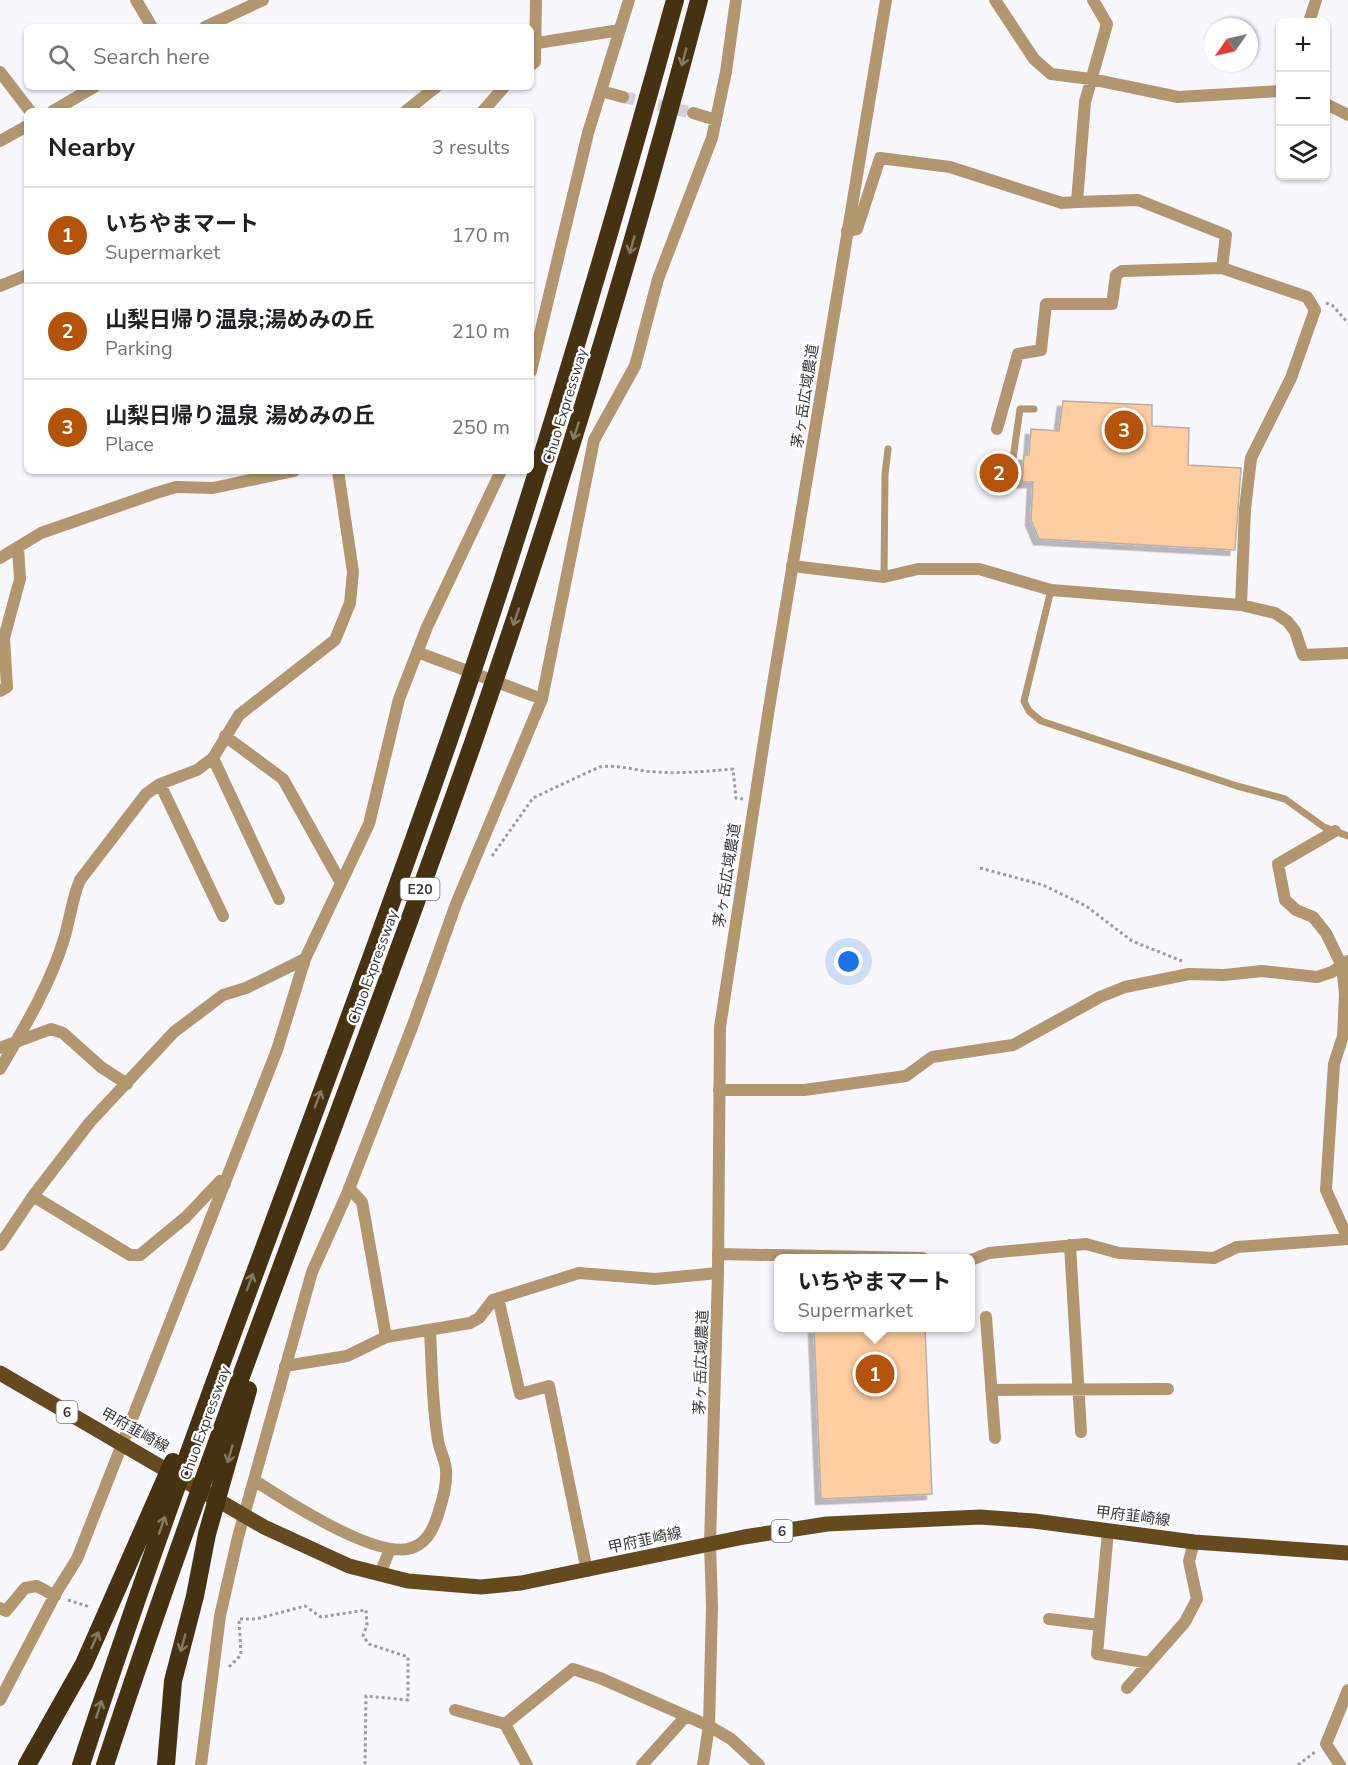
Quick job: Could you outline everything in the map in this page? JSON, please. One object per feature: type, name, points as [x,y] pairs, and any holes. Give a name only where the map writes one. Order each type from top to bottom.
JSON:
[{"type":"highway","name":"Chuo Expressway","points":[[81,1765],[161,1528],[450,737],[506,574],[573,363],[675,0]]},
{"type":"highway","name":"Chuo Expressway","points":[[105,1765],[186,1529],[386,984],[528,581],[596,372],[699,0]]},
{"type":"highway","points":[[166,1765],[172,1681],[195,1596],[207,1534],[292,1236]]},
{"type":"highway","points":[[27,1765],[84,1664],[240,1310]]},
{"type":"main road","name":"甲府韮崎線","points":[[0,1373],[239,1512],[349,1566],[408,1581],[481,1587],[587,1571],[710,1544],[827,1524],[980,1517],[1194,1542],[1348,1553]]},
{"type":"street","points":[[136,0],[150,24]]},
{"type":"street","points":[[211,24],[263,0]]},
{"type":"street","points":[[534,63],[536,0]]},
{"type":"street","points":[[534,358],[588,133],[629,0]]},
{"type":"street","points":[[201,1765],[220,1616],[239,1512],[254,1480],[312,1272],[349,1188],[475,860],[542,699],[555,645],[571,541],[594,440],[636,366],[658,279],[712,138],[726,72],[736,0]]},
{"type":"street","name":"茅ヶ岳広域農道","points":[[703,1765],[709,1726],[712,1606],[710,1544],[718,1273],[720,1027],[754,800],[886,0]]},
{"type":"street","points":[[995,0],[1034,59],[1051,74],[1091,79],[1178,97],[1276,91]]},
{"type":"street","points":[[1077,202],[1085,102],[1107,24],[1093,0]]},
{"type":"street","points":[[1311,18],[1315,0]]},
{"type":"street","points":[[535,45],[620,30]]},
{"type":"street","points":[[0,72],[28,108]]},
{"type":"street","points":[[57,108],[89,90]]},
{"type":"street","points":[[410,108],[432,90]]},
{"type":"street","points":[[486,108],[501,90]]},
{"type":"street","points":[[601,91],[623,97]]},
{"type":"street","points":[[1330,106],[1348,115]]},
{"type":"street","points":[[693,113],[716,120]]},
{"type":"street","points":[[0,141],[24,128]]},
{"type":"street","points":[[847,231],[857,230],[880,158],[950,167],[1062,203],[1138,200],[1227,235],[1222,268]]},
{"type":"street","points":[[997,429],[1018,354],[1041,350],[1046,304],[1112,304],[1116,275],[1122,271],[1222,268],[1307,297],[1315,310],[1291,378],[1251,458],[1245,509],[1241,605]]},
{"type":"street","points":[[0,286],[24,276]]},
{"type":"street","points":[[0,558],[41,533],[176,487],[213,488],[280,474]]},
{"type":"street","points":[[0,1069],[35,1009],[64,939],[74,894],[80,880],[146,794],[160,784],[197,770],[213,758],[238,715],[335,640],[350,603],[353,572],[338,474]]},
{"type":"street","points":[[0,1700],[77,1559],[128,1447],[277,1050],[305,959],[369,824],[399,699],[422,654],[500,474]]},
{"type":"street","points":[[0,690],[7,687],[4,638],[20,579],[18,547]]},
{"type":"street","points":[[792,566],[884,577],[918,569],[979,569],[1051,590],[1241,605],[1275,613],[1287,621],[1295,631],[1303,655],[1348,654]]},
{"type":"street","points":[[422,654],[542,699]]},
{"type":"street","points":[[225,736],[283,779],[341,883]]},
{"type":"street","points":[[213,758],[279,899]]},
{"type":"street","points":[[160,784],[223,916]]},
{"type":"street","points":[[975,1258],[989,1253],[1086,1244],[1119,1253],[1214,1258],[1237,1247],[1348,1239],[1326,1190],[1334,1064],[1343,1036],[1345,964],[1313,917],[1296,910],[1285,900],[1278,864],[1335,831]]},
{"type":"street","points":[[0,1245],[33,1196],[90,1122],[174,1032],[224,995],[246,988],[305,959]]},
{"type":"street","points":[[719,1090],[804,1090],[906,1076],[932,1057],[1013,1045],[1101,997],[1125,987],[1189,974],[1262,971],[1317,977],[1345,964]]},
{"type":"street","points":[[0,1048],[51,1029],[63,1033],[101,1067],[127,1084]]},
{"type":"street","points":[[33,1196],[130,1255],[140,1255],[186,1217],[220,1181],[225,1184]]},
{"type":"street","points":[[349,1188],[362,1202],[386,1337]]},
{"type":"street","points":[[1070,1245],[1081,1432]]},
{"type":"street","points":[[718,1254],[774,1255]]},
{"type":"street","points":[[285,1366],[346,1356],[386,1337],[470,1323],[479,1318],[493,1300],[579,1273],[655,1279],[718,1273]]},
{"type":"street","points":[[498,1298],[520,1394],[549,1386],[587,1571]]},
{"type":"street","points":[[986,1317],[995,1438]]},
{"type":"street","points":[[254,1480],[295,1507],[378,1546],[399,1551],[414,1548],[428,1537],[436,1522],[443,1498],[446,1470],[438,1441],[430,1330]]},
{"type":"street","points":[[991,1390],[1168,1389]]},
{"type":"street","points":[[1107,1531],[1097,1654],[1149,1663]]},
{"type":"street","points":[[1127,1689],[1185,1622],[1197,1599],[1189,1561],[1194,1542]]},
{"type":"street","points":[[380,1574],[390,1549]]},
{"type":"street","points":[[0,1608],[6,1611],[26,1588],[37,1586],[55,1596]]},
{"type":"street","points":[[1049,1619],[1099,1625]]},
{"type":"street","points":[[505,1724],[573,1669],[600,1678],[709,1726],[731,1739],[759,1765]]},
{"type":"street","points":[[1340,1765],[1326,1744],[1348,1690]]},
{"type":"street","points":[[455,1710],[505,1724],[527,1765]]},
{"type":"street","points":[[642,1765],[686,1716]]},
{"type":"lane","points":[[999,473],[1012,466],[1020,410],[1034,410]]},
{"type":"lane","points":[[884,577],[885,474],[888,449]]},
{"type":"lane","points":[[1051,590],[1024,701],[1029,711],[1041,721],[1142,756],[1285,799],[1324,827],[1348,836]]},
{"type":"path","points":[[475,860],[492,856],[533,798],[598,767],[609,765],[653,772],[689,773],[733,769],[736,798],[754,800]]},
{"type":"path","points":[[980,868],[1043,885],[1086,906],[1132,941],[1174,957],[1207,975]]},
{"type":"path","points":[[226,1676],[229,1666],[237,1662],[241,1655],[239,1618],[256,1618],[305,1606],[321,1617],[366,1610],[367,1625],[363,1636],[369,1644],[408,1657],[408,1700],[366,1696],[365,1765]]},
{"type":"path","points":[[1298,1765],[1326,1744]]},
{"type":"building","points":[[1063,401],[1152,405],[1152,426],[1189,428],[1188,465],[1241,468],[1235,550],[1039,539],[1031,520],[1033,482],[1022,482],[1024,455],[1029,455],[1031,429],[1059,431]]},
{"type":"building","points":[[814,1332],[925,1332],[932,1494],[821,1499]]},
{"type":"tunnel","points":[[623,97],[693,113]]},
{"type":"place","name":"山梨日帰り温泉 湯めみの丘","points":[[1124,430]]},
{"type":"place","name":"山梨日帰り温泉;湯めみの丘","points":[[999,473]]},
{"type":"place","name":"いちやまマート","points":[[875,1374]]}]
